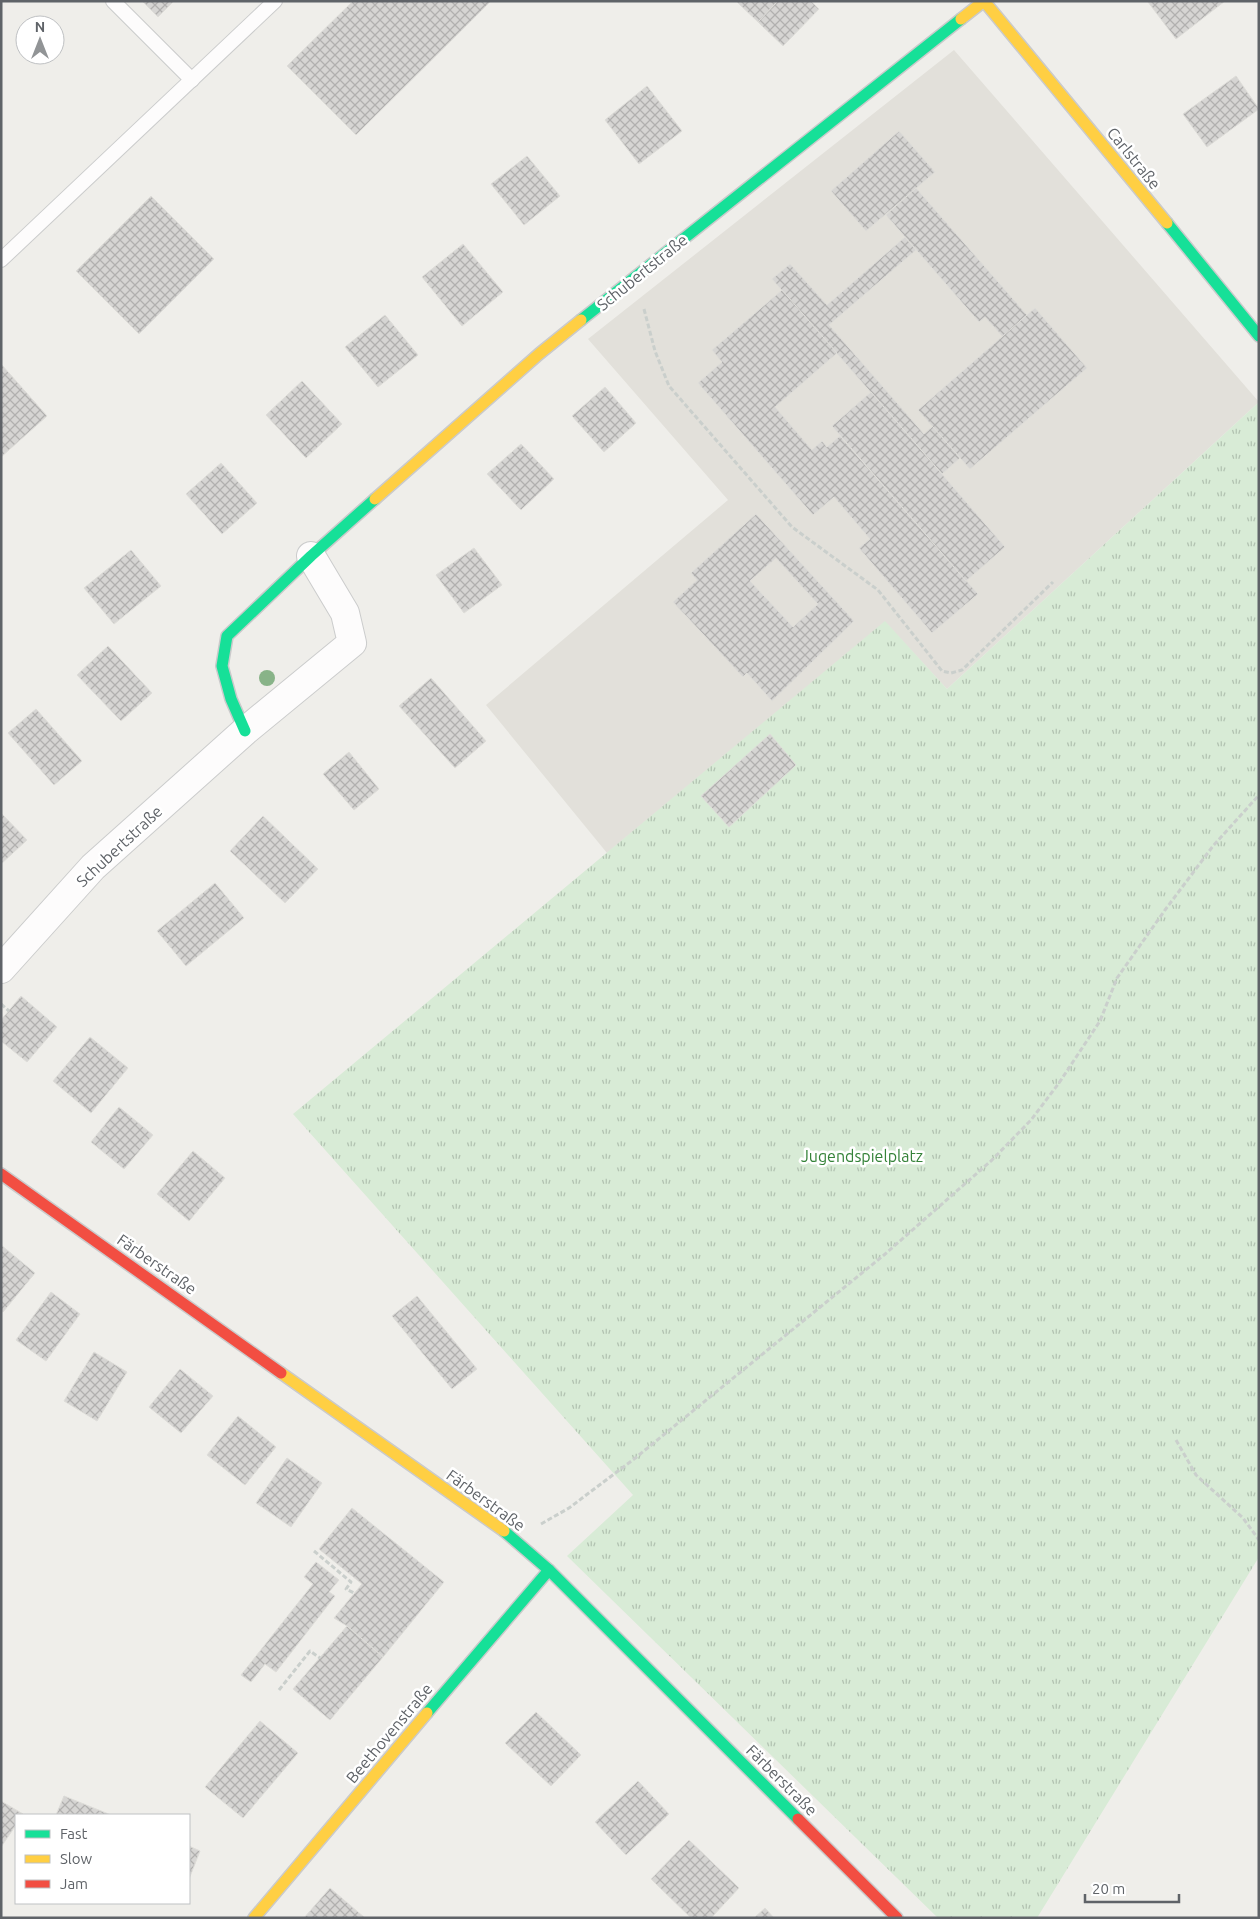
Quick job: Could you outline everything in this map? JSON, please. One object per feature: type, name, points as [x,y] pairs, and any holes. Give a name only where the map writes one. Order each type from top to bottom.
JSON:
[{"type":"street","name":"Schubertstraße","points":[[245,731],[231,699],[222,666],[227,636],[311,556],[539,354],[984,1]]},
{"type":"street","name":"Carlstraße","points":[[984,1],[1259,336]]},
{"type":"street","name":"Schubertstraße","points":[[1,969],[93,867],[245,731],[352,643],[345,613],[311,556]]},
{"type":"street","name":"Färberstraße","points":[[1,1174],[515,1539],[549,1570],[897,1918]]},
{"type":"street","name":"Beethovenstraße","points":[[254,1918],[549,1570]]},
{"type":"lane","points":[[113,1],[192,80]]},
{"type":"lane","points":[[1,260],[275,1]]},
{"type":"path","points":[[636,277],[655,351],[669,386],[792,527],[878,590],[942,671],[951,674],[962,670],[1054,582]]},
{"type":"path","points":[[515,1539],[569,1508],[634,1459],[884,1256],[992,1160],[1031,1120],[1064,1075],[1100,1021],[1117,978],[1165,910],[1213,846],[1259,795]]},
{"type":"path","points":[[1,1004],[9,1011]]},
{"type":"path","points":[[1176,1440],[1196,1475],[1243,1518],[1259,1540]]},
{"type":"path","points":[[314,1551],[351,1582],[346,1589],[354,1593]]},
{"type":"path","points":[[280,1690],[310,1651],[320,1658]]},
{"type":"shaded area","points":[[954,50],[1259,402],[947,689],[885,622],[607,853],[486,705],[728,500],[588,339]]},
{"type":"green space","name":"Jugendspielplatz","points":[[1259,402],[1259,1557],[1037,1918],[938,1918],[567,1556],[633,1495],[293,1114],[885,621],[947,689]]},
{"type":"building","points":[[142,1],[174,1],[158,17]]},
{"type":"building","points":[[353,1],[491,1],[356,135],[287,66]]},
{"type":"building","points":[[736,1],[778,1],[758,22]]},
{"type":"building","points":[[778,1],[811,1],[819,9],[783,46],[758,22]]},
{"type":"building","points":[[1225,1],[1176,39],[1148,2]]},
{"type":"building","points":[[1236,76],[1259,109],[1207,147],[1183,114]]},
{"type":"building","points":[[647,86],[682,131],[639,164],[605,120]]},
{"type":"building","points":[[899,131],[935,172],[866,231],[831,191]]},
{"type":"building","points":[[527,156],[560,196],[524,225],[491,184]]},
{"type":"building","points":[[916,188],[1027,315],[1003,337],[985,317],[979,322],[886,215]]},
{"type":"building","points":[[151,196],[214,259],[139,334],[76,271]]},
{"type":"building","points":[[905,237],[916,250],[829,325],[924,434],[933,426],[960,458],[942,474],[772,279],[790,264],[827,305]]},
{"type":"building","points":[[463,244],[503,292],[462,326],[422,277]]},
{"type":"building","points":[[782,290],[837,353],[775,407],[812,450],[822,441],[827,447],[840,436],[978,594],[932,633],[859,548],[870,539],[834,497],[813,515],[698,383],[722,362],[712,350]]},
{"type":"building","points":[[1035,308],[1087,368],[970,469],[918,410]]},
{"type":"building","points":[[385,315],[418,355],[378,387],[345,347]]},
{"type":"building","points":[[1,364],[47,416],[1,457]]},
{"type":"building","points":[[302,381],[342,424],[306,458],[266,415]]},
{"type":"building","points":[[605,387],[636,423],[604,452],[572,416]]},
{"type":"building","points":[[871,392],[1005,547],[966,581],[832,426]]},
{"type":"building","points":[[521,444],[554,479],[521,510],[487,474]]},
{"type":"building","points":[[221,463],[257,503],[222,534],[186,494]]},
{"type":"building","points":[[756,514],[854,621],[772,701],[747,673],[743,677],[673,602],[697,580],[691,573]],"holes":[[[776,558],[818,604],[793,627],[750,581]]]},
{"type":"building","points":[[474,548],[502,585],[464,613],[436,575]]},
{"type":"building","points":[[131,550],[161,586],[114,624],[84,588]]},
{"type":"building","points":[[108,646],[152,693],[121,721],[77,675]]},
{"type":"building","points":[[431,678],[486,741],[455,768],[399,706]]},
{"type":"building","points":[[36,709],[82,761],[54,785],[8,733]]},
{"type":"building","points":[[770,734],[796,765],[729,827],[701,796]]},
{"type":"building","points":[[349,752],[379,789],[354,810],[323,774]]},
{"type":"building","points":[[1,813],[27,840],[1,864]]},
{"type":"building","points":[[263,816],[318,869],[285,903],[230,851]]},
{"type":"building","points":[[215,883],[244,918],[186,966],[157,931]]},
{"type":"building","points":[[21,996],[57,1027],[27,1062],[1,1041],[1,1020]]},
{"type":"building","points":[[90,1037],[128,1068],[91,1113],[53,1081]]},
{"type":"building","points":[[119,1107],[153,1135],[124,1169],[91,1142]]},
{"type":"building","points":[[193,1151],[225,1178],[189,1221],[157,1194]]},
{"type":"building","points":[[1,1245],[35,1273],[3,1312],[1,1311]]},
{"type":"building","points":[[51,1292],[80,1314],[46,1361],[16,1340]]},
{"type":"building","points":[[417,1296],[477,1369],[452,1389],[392,1316]]},
{"type":"building","points":[[94,1352],[127,1372],[97,1421],[64,1401]]},
{"type":"building","points":[[180,1369],[213,1396],[181,1433],[149,1407]]},
{"type":"building","points":[[238,1416],[276,1447],[245,1485],[207,1455]]},
{"type":"building","points":[[287,1458],[322,1483],[291,1527],[256,1503]]},
{"type":"building","points":[[352,1508],[444,1582],[383,1657],[347,1626],[334,1618],[362,1584],[319,1549]]},
{"type":"building","points":[[316,1562],[339,1580],[329,1592],[335,1596],[276,1672],[265,1664],[251,1682],[241,1675],[313,1584],[304,1577]]},
{"type":"building","points":[[347,1626],[383,1657],[330,1720],[293,1689]]},
{"type":"building","points":[[536,1712],[581,1755],[551,1786],[505,1743]]},
{"type":"building","points":[[260,1721],[298,1753],[243,1818],[205,1787]]},
{"type":"building","points":[[638,1781],[669,1814],[626,1855],[595,1822]]},
{"type":"building","points":[[64,1796],[109,1814],[56,1814]]},
{"type":"building","points":[[1,1801],[23,1814],[15,1814],[15,1826],[1,1847]]},
{"type":"building","points":[[689,1840],[739,1888],[711,1918],[691,1918],[651,1879]]},
{"type":"building","points":[[190,1846],[200,1851],[190,1876]]},
{"type":"building","points":[[330,1888],[365,1918],[304,1918]]},
{"type":"building","points":[[765,1908],[774,1918],[754,1918]]},
{"type":"traffic: fast","points":[[581,320],[961,19]]},
{"type":"traffic: fast","points":[[1167,223],[1259,336]]},
{"type":"traffic: fast","points":[[245,731],[231,699],[222,666],[227,636],[311,556],[375,499]]},
{"type":"traffic: fast","points":[[504,1531],[549,1570],[798,1819]]},
{"type":"traffic: fast","points":[[427,1713],[549,1570]]},
{"type":"traffic: slow","points":[[961,19],[984,1],[1167,223]]},
{"type":"traffic: slow","points":[[375,499],[539,354],[581,320]]},
{"type":"traffic: slow","points":[[281,1373],[504,1531]]},
{"type":"traffic: slow","points":[[254,1918],[427,1713]]},
{"type":"traffic: jam","points":[[1,1174],[281,1373]]},
{"type":"traffic: jam","points":[[798,1819],[897,1918]]}]
